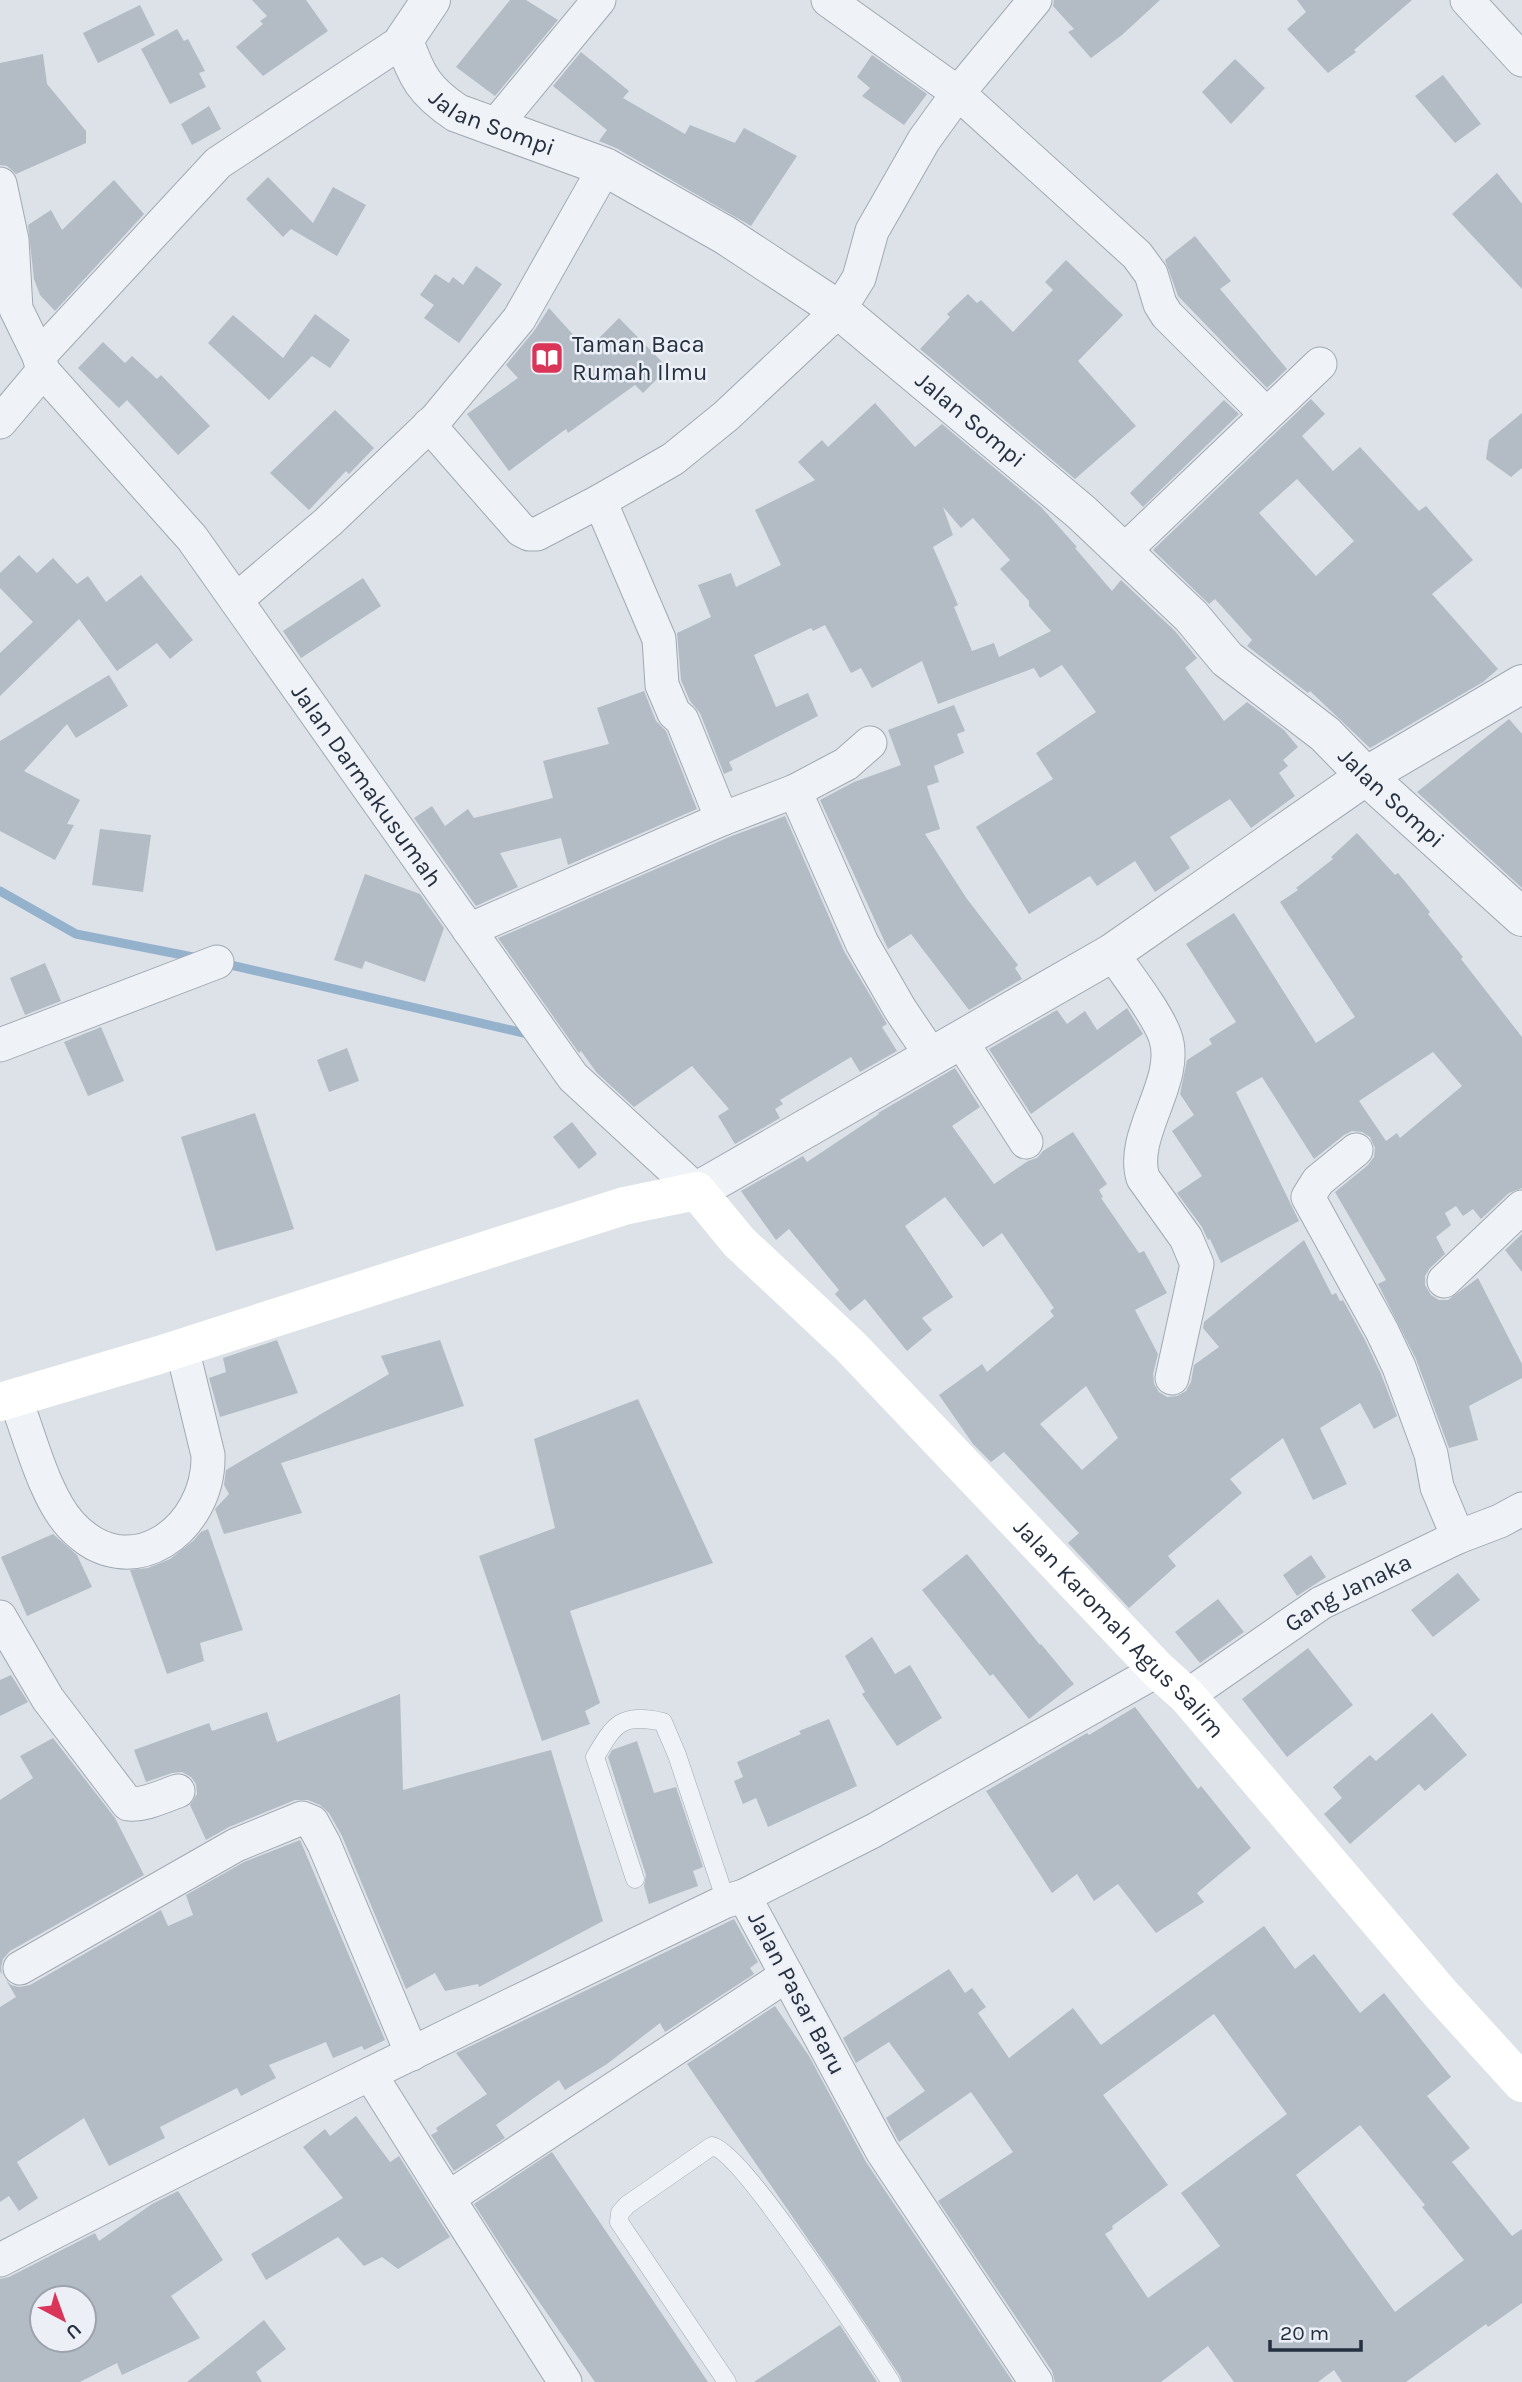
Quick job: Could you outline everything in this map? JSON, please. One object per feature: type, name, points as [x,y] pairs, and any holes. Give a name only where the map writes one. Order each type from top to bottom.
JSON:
[{"type":"main road","points":[[8,1400],[182,1348],[624,1206],[697,1191]]},
{"type":"main road","name":"Jalan Karomah Agus Salim","points":[[697,1191],[739,1242],[851,1347],[1158,1670],[1187,1696],[1441,1994],[1522,2083]]},
{"type":"street","points":[[0,422],[41,363],[218,163],[404,40],[431,0]]},
{"type":"street","points":[[494,127],[599,0]]},
{"type":"street","points":[[828,0],[958,93],[1137,256],[1151,274],[1160,304],[1167,315],[1266,414]]},
{"type":"street","points":[[429,425],[521,530],[529,534],[537,534],[673,459],[726,416],[839,310],[859,278],[872,231],[923,140],[1035,0]]},
{"type":"street","points":[[1467,0],[1522,60]]},
{"type":"street","name":"Jalan Sompi","points":[[404,40],[414,69],[435,98],[457,113],[605,167],[725,235],[839,310],[1081,512],[1191,616],[1227,659],[1325,734],[1366,776],[1522,918]]},
{"type":"street","points":[[236,600],[328,522],[429,425],[519,319],[605,167]]},
{"type":"street","name":"Jalan Darmakusumah","points":[[0,184],[16,309],[41,363],[192,538],[573,1077],[697,1191]]},
{"type":"street","points":[[1123,552],[1320,364]]},
{"type":"street","points":[[600,501],[659,639],[662,685],[674,713],[682,720],[722,819]]},
{"type":"street","points":[[697,1191],[1112,953],[1366,776],[1522,684]]},
{"type":"street","points":[[469,930],[722,819],[794,791],[846,764],[870,743]]},
{"type":"street","points":[[794,791],[862,943],[900,1009],[947,1049],[1026,1142]]},
{"type":"street","points":[[1112,953],[1166,1037],[1167,1063],[1145,1139],[1140,1167],[1143,1178],[1185,1237],[1197,1264],[1172,1378]]},
{"type":"street","points":[[0,1045],[218,962]]},
{"type":"street","points":[[1356,1150],[1318,1181],[1308,1197],[1399,1367],[1431,1454],[1437,1487],[1458,1536]]},
{"type":"street","points":[[1444,1281],[1522,1207]]},
{"type":"street","points":[[8,1400],[55,1505],[72,1526],[92,1544],[110,1550],[131,1553],[153,1548],[175,1534],[194,1513],[209,1473],[208,1455],[182,1348]]},
{"type":"street","name":"Gang Janaka","points":[[1187,1696],[1321,1603],[1458,1536],[1500,1521],[1522,1509]]},
{"type":"street","points":[[0,1617],[48,1699],[128,1804],[145,1802],[178,1791]]},
{"type":"street","name":"Jalan Pasar Baru","points":[[1036,2382],[882,2151],[787,1975],[735,1898],[873,1830],[1158,1670]]},
{"type":"street","points":[[20,1968],[236,1845],[302,1818],[312,1822],[324,1844],[412,2054]]},
{"type":"street","points":[[0,2260],[181,2166],[735,1898]]},
{"type":"street","points":[[448,2198],[787,1975]]},
{"type":"street","points":[[370,2074],[565,2382]]},
{"type":"lane","points":[[635,1879],[595,1757],[611,1731],[622,1721],[644,1718],[663,1722],[735,1898]]},
{"type":"lane","points":[[727,2382],[619,2222],[620,2213],[626,2205],[712,2146],[719,2148],[732,2162],[789,2229],[891,2382]]},
{"type":"building","points":[[252,0],[306,0],[328,31],[263,76],[236,47],[263,24],[260,21],[267,16]]},
{"type":"building","points":[[510,0],[526,0],[558,20],[495,96],[456,67]]},
{"type":"building","points":[[1054,0],[1160,0],[1122,35],[1091,58],[1068,32],[1074,29],[1053,6]]},
{"type":"building","points":[[1297,0],[1412,0],[1354,50],[1356,52],[1328,73],[1287,29],[1306,12]]},
{"type":"building","points":[[140,5],[155,35],[98,63],[83,33]]},
{"type":"building","points":[[177,29],[184,41],[188,39],[205,71],[199,73],[206,87],[170,104],[141,49]]},
{"type":"building","points":[[581,52],[629,91],[623,98],[685,134],[690,125],[735,143],[744,128],[797,156],[751,226],[616,148],[599,141],[607,130],[553,86]]},
{"type":"building","points":[[43,54],[47,84],[86,131],[86,143],[16,174],[7,166],[0,165],[0,63]]},
{"type":"building","points":[[872,55],[927,94],[904,125],[862,96],[870,88],[857,77]]},
{"type":"building","points":[[1235,59],[1265,88],[1231,124],[1202,92]]},
{"type":"building","points":[[1443,75],[1481,124],[1455,143],[1415,96]]},
{"type":"building","points":[[209,106],[221,129],[192,145],[181,124]]},
{"type":"building","points":[[1497,173],[1522,204],[1522,289],[1452,214]]},
{"type":"building","points":[[268,177],[313,223],[333,187],[366,205],[337,256],[291,229],[283,237],[246,199]]},
{"type":"building","points":[[114,180],[144,214],[55,311],[40,295],[34,279],[28,225],[51,210],[62,230]]},
{"type":"building","points":[[1195,236],[1231,281],[1220,289],[1287,369],[1267,388],[1178,296],[1165,260]]},
{"type":"building","points":[[1066,260],[1123,315],[1078,361],[1136,426],[1075,479],[920,349],[950,317],[947,314],[968,294],[977,303],[981,300],[1013,332],[1053,290],[1045,282]]},
{"type":"building","points":[[476,266],[502,284],[459,343],[424,318],[434,305],[420,295],[435,274],[449,283],[453,277],[463,285]]},
{"type":"building","points":[[549,308],[587,350],[619,318],[668,368],[643,393],[635,385],[568,433],[566,429],[509,471],[467,414],[518,378],[506,365]]},
{"type":"building","points":[[315,314],[350,340],[330,368],[312,356],[269,400],[208,343],[233,315],[283,358]]},
{"type":"building","points":[[103,342],[125,363],[132,356],[157,379],[161,375],[210,426],[178,455],[127,400],[119,408],[78,368]]},
{"type":"building","points":[[1311,399],[1325,414],[1302,436],[1333,471],[1360,447],[1419,511],[1426,506],[1473,560],[1432,594],[1498,669],[1483,682],[1370,748],[1310,691],[1308,693],[1247,646],[1252,640],[1215,599],[1209,604],[1153,550]],"holes":[[[1297,479],[1354,541],[1316,576],[1259,513]]]},
{"type":"building","points":[[1224,400],[1239,414],[1143,507],[1130,493]]},
{"type":"building","points":[[875,403],[915,447],[942,424],[1041,507],[1112,591],[1121,580],[1175,631],[1197,658],[1185,668],[1224,721],[1247,702],[1284,730],[1298,747],[1283,760],[1288,766],[1279,773],[1295,796],[1251,828],[1230,799],[1170,837],[1190,868],[1155,892],[1135,861],[1097,886],[1090,876],[1029,914],[976,827],[1053,779],[1036,753],[1096,712],[1062,665],[1040,678],[1034,668],[938,704],[922,661],[872,688],[861,668],[851,673],[825,625],[813,631],[811,628],[754,655],[776,707],[808,693],[818,716],[729,762],[733,770],[724,774],[700,713],[690,701],[681,680],[677,633],[711,617],[698,585],[731,573],[736,587],[781,565],[755,510],[815,480],[798,462],[822,440],[828,447]],"holes":[[[943,507],[961,528],[973,518],[1010,560],[1000,569],[1051,631],[999,657],[994,643],[972,651],[954,607],[958,605],[933,547],[953,535]]]},
{"type":"building","points":[[335,410],[374,448],[349,474],[346,471],[309,510],[270,473]]},
{"type":"building","points":[[1522,413],[1522,468],[1511,477],[1486,459],[1489,440]]},
{"type":"building","points":[[19,555],[37,573],[53,558],[77,584],[88,576],[106,602],[141,575],[193,640],[170,659],[157,643],[117,671],[79,619],[0,696],[0,653],[33,622],[0,588],[0,573]]},
{"type":"building","points":[[363,578],[381,606],[301,658],[283,631]]},
{"type":"building","points":[[109,675],[128,706],[76,738],[67,724],[24,771],[80,800],[67,824],[74,825],[55,860],[0,831],[0,741]]},
{"type":"building","points":[[644,691],[656,721],[666,731],[697,809],[568,865],[561,838],[500,853],[518,887],[476,906],[414,818],[432,806],[445,826],[468,809],[474,818],[553,798],[543,761],[609,744],[597,708]]},
{"type":"building","points":[[954,705],[965,731],[957,734],[964,753],[934,766],[939,782],[927,786],[940,829],[925,834],[967,899],[1018,965],[1015,968],[1022,979],[969,1010],[911,934],[888,949],[820,800],[854,782],[901,765],[888,730]]},
{"type":"building","points":[[1509,719],[1522,734],[1522,888],[1417,792]]},
{"type":"building","points":[[785,816],[844,951],[887,1024],[882,1027],[897,1051],[860,1072],[851,1057],[780,1100],[783,1104],[775,1109],[780,1118],[735,1144],[718,1116],[729,1109],[692,1066],[634,1107],[597,1073],[581,1051],[579,1053],[498,938],[729,837]]},
{"type":"building","points":[[100,829],[151,835],[143,892],[92,885]]},
{"type":"building","points":[[1357,833],[1395,875],[1398,873],[1430,912],[1428,914],[1463,957],[1461,959],[1522,1037],[1522,1188],[1509,1193],[1481,1219],[1473,1209],[1463,1216],[1456,1206],[1445,1213],[1451,1225],[1436,1237],[1445,1254],[1430,1268],[1425,1276],[1425,1285],[1431,1295],[1439,1300],[1448,1300],[1478,1278],[1522,1364],[1522,1378],[1469,1406],[1478,1440],[1449,1448],[1416,1359],[1378,1284],[1386,1280],[1335,1192],[1374,1157],[1375,1148],[1370,1137],[1362,1132],[1352,1131],[1314,1159],[1262,1077],[1236,1092],[1299,1221],[1221,1263],[1210,1239],[1208,1240],[1202,1227],[1177,1193],[1202,1176],[1172,1131],[1194,1115],[1180,1094],[1187,1060],[1212,1044],[1209,1039],[1236,1022],[1186,944],[1234,913],[1316,1043],[1355,1017],[1280,902],[1298,890],[1296,888],[1333,859],[1331,857]],"holes":[[[1433,1052],[1462,1086],[1400,1138],[1397,1133],[1386,1141],[1359,1101]]]},
{"type":"building","points":[[365,874],[420,894],[444,928],[425,982],[365,961],[362,969],[334,960]]},
{"type":"building","points":[[45,963],[61,1001],[25,1015],[10,978]]},
{"type":"building","points":[[1127,1008],[1143,1034],[1031,1114],[989,1049],[1057,1010],[1067,1024],[1085,1011],[1097,1030]]},
{"type":"building","points":[[101,1027],[124,1081],[88,1096],[64,1042]]},
{"type":"building","points":[[347,1048],[359,1081],[329,1092],[317,1060]]},
{"type":"building","points":[[955,1068],[980,1107],[952,1126],[994,1184],[1073,1132],[1107,1184],[1099,1190],[1103,1197],[1101,1198],[1139,1253],[1144,1251],[1167,1293],[1135,1310],[1158,1354],[1153,1374],[1154,1384],[1159,1392],[1167,1397],[1186,1391],[1191,1382],[1194,1365],[1219,1347],[1203,1328],[1204,1322],[1304,1240],[1332,1295],[1336,1293],[1340,1301],[1343,1300],[1365,1340],[1397,1416],[1374,1429],[1360,1403],[1320,1428],[1347,1484],[1313,1500],[1283,1438],[1230,1479],[1242,1493],[1168,1556],[1176,1566],[1129,1608],[1068,1543],[1079,1533],[1004,1452],[991,1462],[973,1444],[939,1395],[982,1364],[987,1372],[1054,1316],[1050,1311],[1054,1308],[1002,1233],[983,1247],[945,1197],[905,1226],[953,1297],[922,1318],[932,1330],[907,1351],[865,1299],[850,1311],[835,1294],[839,1290],[789,1229],[776,1240],[741,1191],[803,1156],[807,1162],[878,1113]],"holes":[[[1086,1386],[1118,1438],[1082,1470],[1040,1424]]]},
{"type":"building","points":[[255,1113],[294,1229],[216,1251],[181,1137]]},
{"type":"building","points":[[572,1122],[597,1154],[579,1169],[553,1137]]},
{"type":"building","points":[[1522,1234],[1522,1272],[1505,1250]]},
{"type":"building","points":[[277,1340],[298,1393],[220,1417],[209,1378],[226,1372],[223,1358]]},
{"type":"building","points":[[440,1340],[464,1406],[281,1463],[302,1513],[224,1534],[215,1509],[229,1494],[224,1485],[226,1470],[389,1374],[381,1356]]},
{"type":"building","points":[[638,1399],[713,1563],[570,1611],[600,1703],[585,1711],[590,1724],[542,1741],[479,1556],[555,1528],[534,1439]]},
{"type":"building","points":[[208,1529],[243,1630],[200,1643],[204,1661],[167,1674],[130,1570],[148,1568],[170,1559]]},
{"type":"building","points":[[53,1534],[77,1555],[92,1587],[27,1616],[1,1557]]},
{"type":"building","points":[[967,1554],[1074,1684],[1029,1719],[993,1674],[990,1676],[922,1590]]},
{"type":"building","points":[[1311,1555],[1326,1577],[1297,1596],[1283,1575]]},
{"type":"building","points":[[1458,1573],[1480,1600],[1433,1637],[1411,1610]]},
{"type":"building","points":[[1218,1599],[1244,1632],[1200,1663],[1175,1632]]},
{"type":"building","points":[[872,1637],[895,1674],[910,1665],[942,1718],[897,1746],[862,1694],[865,1692],[845,1656]]},
{"type":"building","points":[[1308,1648],[1353,1705],[1287,1757],[1242,1699]]},
{"type":"building","points":[[11,1675],[28,1702],[0,1716],[0,1680]]},
{"type":"building","points":[[400,1694],[403,1790],[551,1750],[603,1921],[479,1987],[478,1984],[445,1991],[435,1973],[406,1989],[342,1836],[329,1813],[320,1805],[308,1800],[295,1800],[229,1827],[206,1840],[190,1805],[197,1794],[196,1784],[191,1777],[182,1772],[172,1773],[146,1782],[134,1750],[209,1723],[212,1731],[267,1712],[277,1742]]},
{"type":"building","points":[[1135,1707],[1198,1789],[1201,1786],[1251,1848],[1197,1893],[1204,1902],[1156,1933],[1118,1884],[1094,1901],[1077,1874],[1052,1893],[986,1791]]},
{"type":"building","points":[[1432,1713],[1467,1755],[1425,1791],[1419,1784],[1350,1844],[1324,1814],[1342,1798],[1333,1787],[1370,1755],[1376,1761]]},
{"type":"building","points":[[829,1719],[857,1786],[768,1827],[756,1798],[743,1804],[734,1781],[743,1777],[737,1762]]},
{"type":"building","points":[[53,1738],[115,1818],[144,1875],[10,1951],[3,1959],[2,1975],[0,1971],[0,1800],[33,1778],[20,1756]]},
{"type":"building","points":[[637,1741],[654,1793],[676,1787],[703,1867],[693,1871],[698,1886],[649,1904],[644,1886],[646,1875],[608,1757],[612,1750]]},
{"type":"building","points":[[300,1840],[385,2040],[364,2050],[362,2046],[333,2058],[326,2042],[269,2065],[276,2078],[241,2096],[237,2088],[160,2127],[165,2138],[109,2166],[84,2118],[17,2162],[38,2198],[19,2211],[9,2196],[0,2202],[0,2007],[16,1997],[6,1980],[19,1987],[30,1985],[161,1910],[168,1926],[193,1915],[186,1895],[244,1862]]},
{"type":"building","points":[[734,1919],[758,1962],[750,1968],[754,1974],[665,2032],[660,2023],[607,2064],[565,2090],[559,2080],[496,2125],[505,2138],[454,2171],[431,2135],[438,2131],[436,2128],[487,2094],[456,2053]]},
{"type":"building","points":[[1264,1926],[1295,1969],[1314,1954],[1360,2013],[1384,1993],[1451,2077],[1427,2096],[1470,2148],[1452,2162],[1512,2236],[1522,2229],[1522,2303],[1488,2327],[1486,2324],[1406,2382],[1342,2382],[1334,2370],[1318,2382],[1234,2382],[1208,2346],[1161,2382],[1055,2382],[1052,2371],[938,2201],[1013,2152],[971,2092],[899,2142],[886,2118],[925,2091],[889,2042],[856,2063],[843,2038],[949,1969],[965,1993],[972,1988],[986,2007],[978,2013],[1009,2058],[1073,2008],[1101,2045]],"holes":[[[1214,2014],[1287,2114],[1181,2193],[1220,2246],[1148,2298],[1105,2234],[1168,2185],[1103,2095]],[[1360,2125],[1425,2205],[1422,2207],[1464,2260],[1395,2312],[1296,2175]]]},
{"type":"building","points":[[775,2006],[809,2056],[866,2162],[1013,2382],[902,2382],[841,2287],[687,2064]]},
{"type":"building","points":[[356,2116],[390,2162],[399,2156],[450,2237],[398,2269],[382,2257],[364,2266],[338,2237],[266,2280],[251,2254],[343,2198],[303,2147],[325,2129],[330,2136]]},
{"type":"building","points":[[552,2152],[708,2382],[595,2382],[510,2260],[474,2204]]},
{"type":"building","points":[[178,2191],[223,2260],[171,2296],[200,2338],[122,2375],[117,2363],[80,2382],[0,2382],[0,2279],[9,2277],[95,2233],[99,2241],[152,2204]]},
{"type":"building","points":[[264,2320],[286,2349],[256,2372],[262,2382],[187,2382]]},
{"type":"building","points":[[840,2325],[877,2382],[754,2382]]},
{"type":"waterway","points":[[0,891],[76,934],[198,958]]},
{"type":"waterway","points":[[222,963],[532,1035]]},
{"type":"place","name":"Taman Baca Rumah Ilmu","points":[[547,358]]}]
